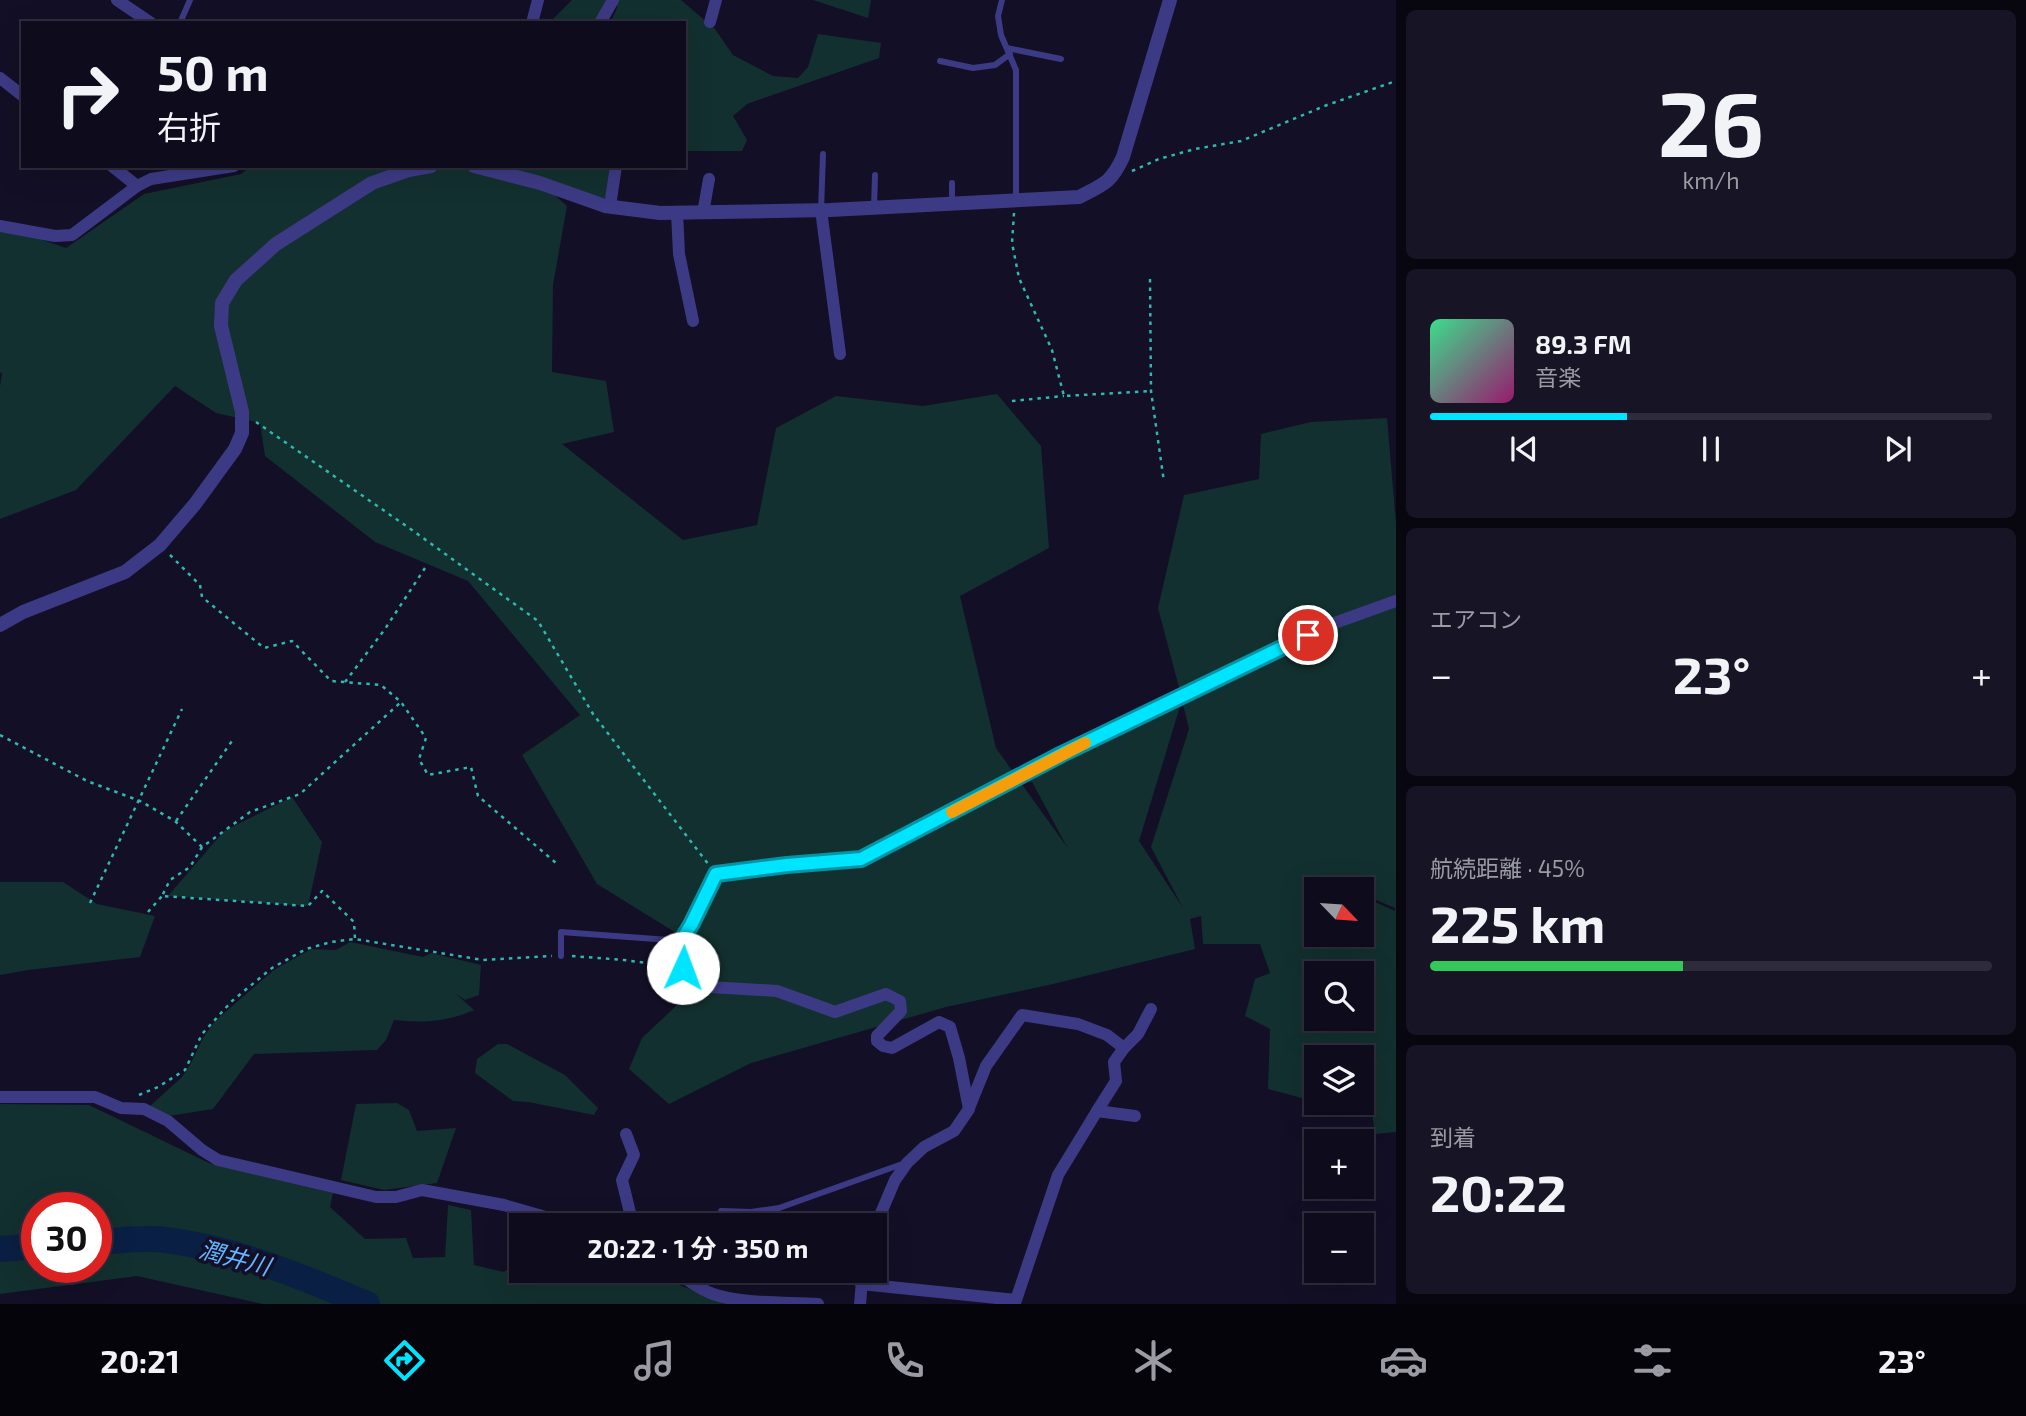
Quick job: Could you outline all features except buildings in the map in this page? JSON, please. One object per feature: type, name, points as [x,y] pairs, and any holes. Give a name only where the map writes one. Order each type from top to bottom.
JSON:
[{"type":"street","points":[[117,0],[148,21]]},
{"type":"street","points":[[533,21],[538,0]]},
{"type":"street","points":[[601,21],[613,0]]},
{"type":"street","points":[[710,22],[716,0]]},
{"type":"street","points":[[496,169],[610,206],[660,213],[874,208],[1079,197],[1100,187],[1115,175],[1170,0]]},
{"type":"street","points":[[0,78],[21,94]]},
{"type":"street","points":[[114,168],[137,186]]},
{"type":"street","points":[[0,226],[55,236],[72,234],[137,186],[151,179],[221,168]]},
{"type":"street","points":[[0,625],[23,612],[125,572],[160,545],[195,504],[235,449],[242,433],[242,412],[221,326],[222,303],[236,280],[276,244],[372,183],[420,168]]},
{"type":"street","points":[[610,206],[616,168]]},
{"type":"street","points":[[703,213],[709,179]]},
{"type":"street","points":[[821,210],[841,354]]},
{"type":"street","points":[[677,213],[679,254],[693,321]]},
{"type":"street","points":[[969,1109],[961,1065],[950,1027],[939,1022],[892,1048],[877,1041],[877,1036],[901,1011],[900,1000],[886,994],[835,1012],[777,991],[710,987],[698,982],[683,968],[677,948],[716,874],[861,859],[1062,754],[1225,674],[1329,625],[1396,601]]},
{"type":"street","points":[[887,1281],[1017,1302],[1058,1175],[1116,1081],[1114,1062],[1139,1034],[1151,1009]]},
{"type":"street","points":[[881,1213],[895,1180],[907,1163],[924,1147],[954,1131],[969,1109],[986,1066],[1022,1016],[1078,1024],[1107,1035],[1124,1048]]},
{"type":"street","points":[[0,1097],[95,1097],[121,1108],[144,1109],[168,1121],[218,1160],[376,1197],[396,1197],[422,1190],[504,1205],[531,1213]]},
{"type":"street","points":[[1097,1111],[1135,1116]]},
{"type":"street","points":[[626,1134],[634,1155],[622,1180],[631,1213]]},
{"type":"street","points":[[692,1283],[713,1294],[742,1299],[818,1304]]},
{"type":"street","points":[[860,1304],[862,1283]]},
{"type":"lane","points":[[181,21],[190,0]]},
{"type":"lane","points":[[1002,0],[998,16],[1001,35],[1016,69],[1016,199]]},
{"type":"lane","points":[[1008,51],[1061,59]]},
{"type":"lane","points":[[940,61],[973,68],[995,65],[1008,51]]},
{"type":"lane","points":[[821,210],[823,154]]},
{"type":"lane","points":[[874,208],[875,175]]},
{"type":"lane","points":[[952,183],[952,203]]},
{"type":"lane","points":[[561,956],[561,932],[669,940],[677,948]]},
{"type":"lane","points":[[720,1211],[779,1208],[907,1163]]},
{"type":"path","points":[[1115,175],[1195,149],[1241,141],[1326,105],[1396,81]]},
{"type":"path","points":[[1016,199],[1012,243],[1019,278],[1052,350],[1064,396]]},
{"type":"path","points":[[1150,279],[1151,391],[1164,482]]},
{"type":"path","points":[[1012,401],[1151,391]]},
{"type":"path","points":[[242,412],[538,621],[593,714],[716,874]]},
{"type":"path","points":[[160,545],[200,585],[202,597],[264,648],[292,641],[331,681],[382,685],[401,702],[426,738],[419,759],[428,775],[471,767],[478,796],[556,863]]},
{"type":"path","points":[[345,682],[385,629],[425,568]]},
{"type":"path","points":[[148,912],[162,896],[170,880],[190,867],[202,847],[250,812],[300,794],[401,702]]},
{"type":"path","points":[[89,903],[183,709]]},
{"type":"path","points":[[0,735],[87,780],[140,801],[175,821],[202,847]]},
{"type":"path","points":[[175,821],[232,741]]},
{"type":"path","points":[[162,896],[308,906],[322,891],[354,922],[355,939]]},
{"type":"path","points":[[131,1099],[158,1087],[185,1070],[202,1034],[232,1001],[272,968],[306,949],[331,942],[355,939],[483,960],[561,956],[655,964],[677,948]]},
{"type":"green space","points":[[572,0],[606,0],[598,21],[551,21]]},
{"type":"green space","points":[[617,0],[681,0],[715,29],[733,55],[773,76],[798,78],[808,67],[818,34],[881,43],[879,58],[747,104],[733,116],[747,140],[742,151],[686,151],[686,21],[611,21],[617,8]]},
{"type":"green space","points":[[813,0],[871,0],[868,18]]},
{"type":"green space","points":[[248,168],[619,168],[607,199],[542,184],[567,206],[553,285],[552,372],[606,381],[614,432],[562,444],[683,540],[757,525],[776,428],[836,396],[923,406],[997,394],[1041,446],[1049,548],[960,596],[996,748],[1067,847],[1031,780],[1182,699],[1158,608],[1184,495],[1259,479],[1261,434],[1311,422],[1387,418],[1396,523],[1396,1132],[1375,1134],[1372,1115],[1374,1045],[1304,1045],[1304,1099],[1268,1089],[1270,1029],[1245,1016],[1255,979],[1270,973],[1260,944],[1203,944],[1201,916],[1190,919],[1195,949],[946,1007],[751,1063],[669,1104],[629,1069],[642,1038],[695,988],[673,931],[597,884],[522,755],[580,715],[468,581],[375,542],[265,456],[260,423],[216,413],[175,386],[76,490],[0,519],[0,225],[66,248],[144,194],[241,174]],"holes":[[[1182,700],[1189,729],[1151,847],[1183,908],[1139,841]]]},
{"type":"green space","points":[[292,797],[322,842],[308,906],[168,896],[224,831]]},
{"type":"green space","points":[[0,882],[63,882],[97,904],[155,916],[140,957],[0,975]]},
{"type":"green space","points":[[350,942],[423,957],[431,953],[481,965],[479,995],[465,1000],[455,993],[474,1010],[435,1021],[394,1020],[386,1040],[377,1050],[254,1054],[213,1109],[169,1116],[150,1106],[182,1077],[215,1021],[274,970],[311,949],[336,950]]},
{"type":"green space","points":[[498,1044],[507,1044],[565,1075],[598,1108],[594,1115],[513,1101],[475,1073],[477,1059]]},
{"type":"green space","points":[[397,1103],[409,1110],[417,1131],[456,1128],[437,1183],[384,1190],[341,1180],[356,1104]]},
{"type":"green space","points":[[0,1104],[89,1105],[209,1163],[333,1193],[330,1207],[365,1239],[406,1238],[413,1258],[445,1257],[448,1205],[471,1210],[474,1265],[504,1272],[509,1268],[509,1283],[673,1283],[733,1304],[263,1304],[137,1276],[112,1279],[112,1192],[21,1192],[21,1283],[84,1283],[0,1294]]},
{"type":"waterway","name":"潤井川","points":[[112,1241],[158,1239],[218,1250],[269,1265],[367,1304]]},
{"type":"waterway","name":"潤井川","points":[[0,1249],[21,1247]]},
{"type":"slow traffic","points":[[952,812],[1085,743]]},
{"type":"route","points":[[683,968],[677,948],[716,874],[861,859],[1062,754],[1308,635]]}]
